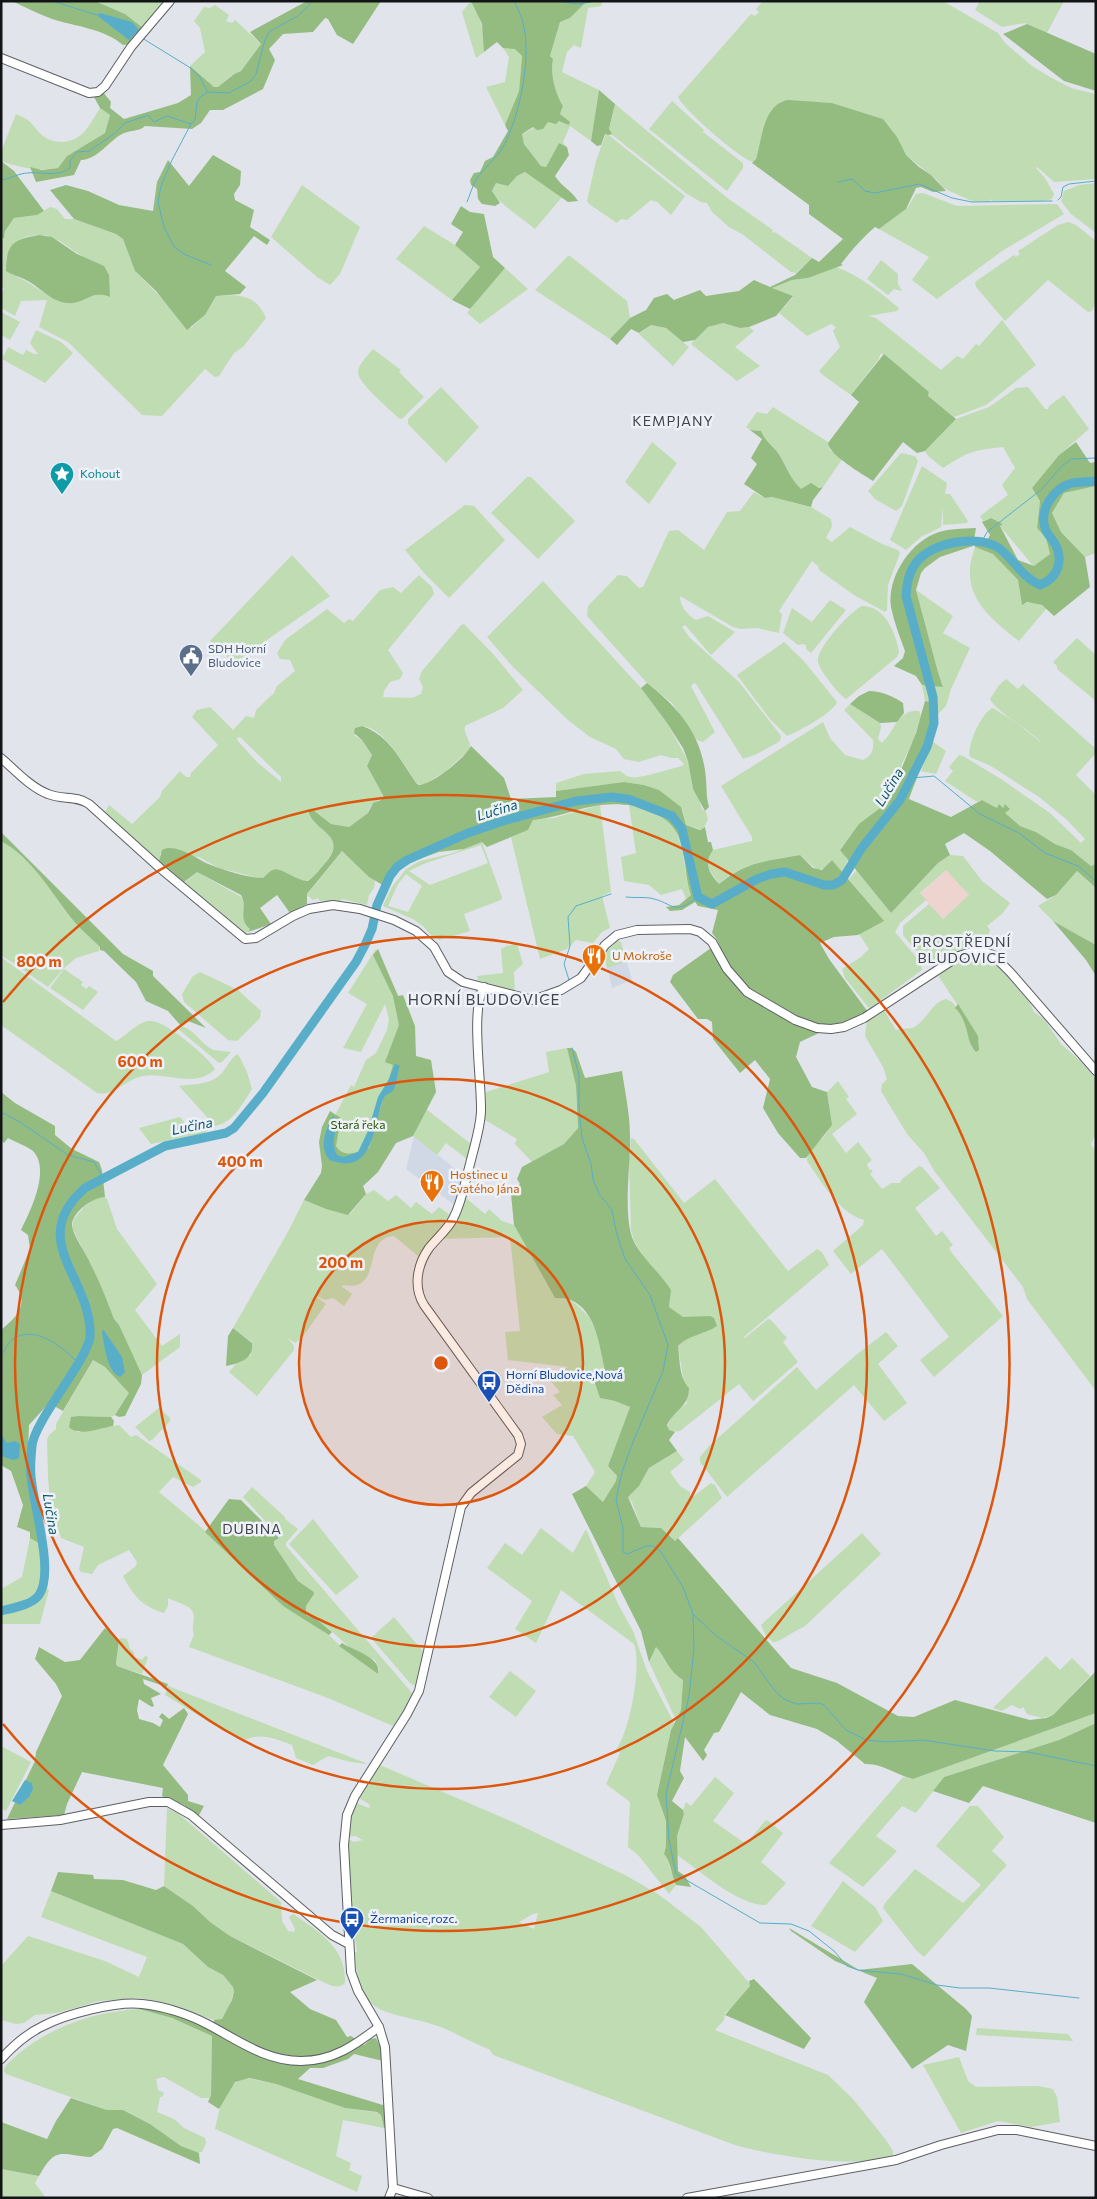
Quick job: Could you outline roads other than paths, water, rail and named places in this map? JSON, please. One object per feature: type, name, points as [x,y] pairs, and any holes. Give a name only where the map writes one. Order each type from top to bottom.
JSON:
[{"type":"street","points":[[1,58],[89,93],[98,92],[105,86],[132,47],[170,1]]},
{"type":"street","points":[[1,758],[43,792],[53,796],[80,799],[86,802],[243,938],[256,938],[292,916],[309,909],[327,906],[346,906],[373,912],[416,931],[434,947],[453,976],[467,984],[497,989],[523,999],[540,999],[581,978],[605,945],[617,935],[637,930],[690,929],[700,932],[712,942],[726,969],[747,992],[794,1020],[816,1028],[831,1029],[844,1027],[864,1018],[959,956],[971,951],[983,950],[993,955],[1010,972],[1096,1072]]},
{"type":"street","points":[[389,2198],[393,2188],[386,2057],[379,2027],[354,1983],[349,1944],[344,1845],[345,1825],[348,1811],[419,1691],[461,1507],[471,1493],[515,1458],[521,1449],[518,1435],[424,1305],[419,1297],[417,1285],[422,1259],[429,1248],[449,1226],[456,1212],[478,1130],[481,1102],[478,1026],[480,994],[484,987]]},
{"type":"street","points":[[1,1825],[60,1820],[150,1802],[168,1802],[191,1815],[332,1935],[349,1944]]},
{"type":"street","points":[[1,2059],[11,2049],[42,2026],[88,2010],[124,2004],[157,2006],[205,2023],[268,2056],[294,2061],[318,2060],[338,2054],[379,2027]]},
{"type":"street","points":[[687,2198],[896,2160],[941,2145],[998,2130],[1017,2130],[1096,2146]]},
{"type":"street","points":[[393,2188],[428,2198]]},
{"type":"water","points":[[100,13],[132,22],[139,30],[129,40],[97,15]]},
{"type":"water","points":[[395,1064],[400,1066],[395,1086],[384,1098],[367,1151],[361,1158],[353,1162],[343,1163],[330,1160],[324,1150],[324,1138],[333,1116],[338,1121],[334,1143],[337,1155],[344,1157],[358,1152],[368,1131],[378,1097],[389,1079]]},
{"type":"water","points":[[103,1329],[122,1357],[125,1372],[120,1377],[115,1374],[109,1363],[105,1351]]},
{"type":"water","points":[[1,1435],[7,1443],[15,1441],[20,1444],[19,1458],[13,1460],[1,1456]]},
{"type":"water","points":[[25,1780],[32,1783],[33,1789],[29,1797],[20,1805],[12,1801]]},
{"type":"waterway","points":[[52,1],[97,15]]},
{"type":"waterway","points":[[1,180],[25,173],[60,173],[65,171],[70,168],[70,161],[77,152],[89,151],[114,134],[125,123],[148,115],[154,122],[167,116],[191,124],[195,120],[197,102],[200,97],[208,92],[229,93],[251,81],[256,74],[265,40],[270,31],[298,16],[313,1]]},
{"type":"waterway","points":[[467,202],[476,180],[503,147],[515,119],[523,85],[526,49],[525,33],[522,19],[514,1]]},
{"type":"waterway","points":[[556,1],[578,4],[591,2]]},
{"type":"waterway","points":[[142,38],[189,67],[199,76],[207,91]]},
{"type":"waterway","points":[[191,124],[172,160],[161,186],[158,202],[164,227],[174,247],[186,255],[211,265]]},
{"type":"waterway","points":[[838,182],[852,179],[865,191],[875,193],[919,184],[952,198],[972,202],[1052,201]]},
{"type":"waterway","points":[[1058,200],[1061,197],[1063,187],[1069,184],[1096,181]]},
{"type":"waterway","points":[[982,541],[987,532],[1042,489],[1061,467],[1071,459],[1096,458]]},
{"type":"waterway","name":"Lučina","points":[[1,1611],[22,1606],[32,1601],[39,1595],[43,1584],[45,1571],[44,1555],[31,1476],[32,1446],[39,1426],[80,1361],[90,1339],[88,1316],[82,1296],[66,1260],[61,1243],[61,1225],[68,1207],[85,1188],[165,1146],[226,1133],[234,1128],[263,1093],[356,962],[372,929],[377,905],[390,876],[397,867],[407,860],[468,833],[503,821],[576,801],[612,797],[628,799],[672,816],[682,829],[698,897],[712,904],[757,879],[771,874],[785,872],[824,885],[833,885],[842,880],[861,849],[900,800],[927,747],[934,723],[933,697],[906,596],[908,579],[912,568],[924,555],[941,546],[951,543],[983,542],[1000,549],[1028,578],[1040,585],[1054,575],[1059,560],[1057,548],[1046,531],[1044,521],[1046,507],[1059,489],[1072,483],[1096,481]]},
{"type":"waterway","points":[[912,778],[934,776],[980,814],[1019,833],[1045,853],[1078,866],[1096,881]]},
{"type":"waterway","points":[[569,980],[564,964],[570,946],[568,917],[576,906],[611,894]]},
{"type":"waterway","points":[[626,897],[650,898],[674,907],[683,906],[698,897]]},
{"type":"waterway","points":[[572,1048],[579,1075],[579,1108],[582,1138],[591,1164],[593,1179],[599,1194],[612,1210],[616,1231],[625,1259],[650,1295],[668,1345],[663,1371],[622,1472],[616,1500],[623,1528],[623,1552],[627,1554],[646,1546],[654,1546],[661,1552],[683,1587],[693,1614],[694,1649],[689,1696],[666,1794],[669,1840],[676,1874],[760,1923],[791,1924],[809,1931],[834,1951],[847,1966],[858,1970],[901,1974],[937,1985],[960,1988],[989,1988],[1079,1998]]},
{"type":"waterway","points":[[1,1112],[20,1122],[68,1155],[94,1162],[103,1178]]},
{"type":"waterway","points":[[1,1355],[13,1339],[31,1334],[40,1336],[58,1345],[79,1364]]},
{"type":"waterway","points":[[694,1615],[715,1635],[754,1662],[775,1691],[784,1699],[796,1704],[819,1703],[824,1705],[846,1730],[866,1740],[887,1742],[923,1740],[995,1751],[1028,1752],[1096,1766]]},
{"type":"place","name":"Kohout","points":[[62,495]]},
{"type":"place","name":"SDH Horní Bludovice","points":[[191,677]]},
{"type":"place","name":"U Mokroše","points":[[594,977]]},
{"type":"place","name":"Hostinec u Svatého Jána","points":[[432,1203]]},
{"type":"place","name":"Horní Bludovice,Nová Dědina","points":[[489,1403]]},
{"type":"place","name":"Žermanice,rozc.","points":[[352,1940]]},
{"type":"district","name":"KEMPJANY","points":[[673,421]]},
{"type":"district","name":"PROSTŘEDNÍ BLUDOVICE","points":[[962,950]]},
{"type":"district","name":"HORNÍ BLUDOVICE","points":[[484,1000]]},
{"type":"district","name":"DUBINA","points":[[252,1529]]},
{"type":"park label","name":"Stará řeka","points":[[358,1125]]}]
